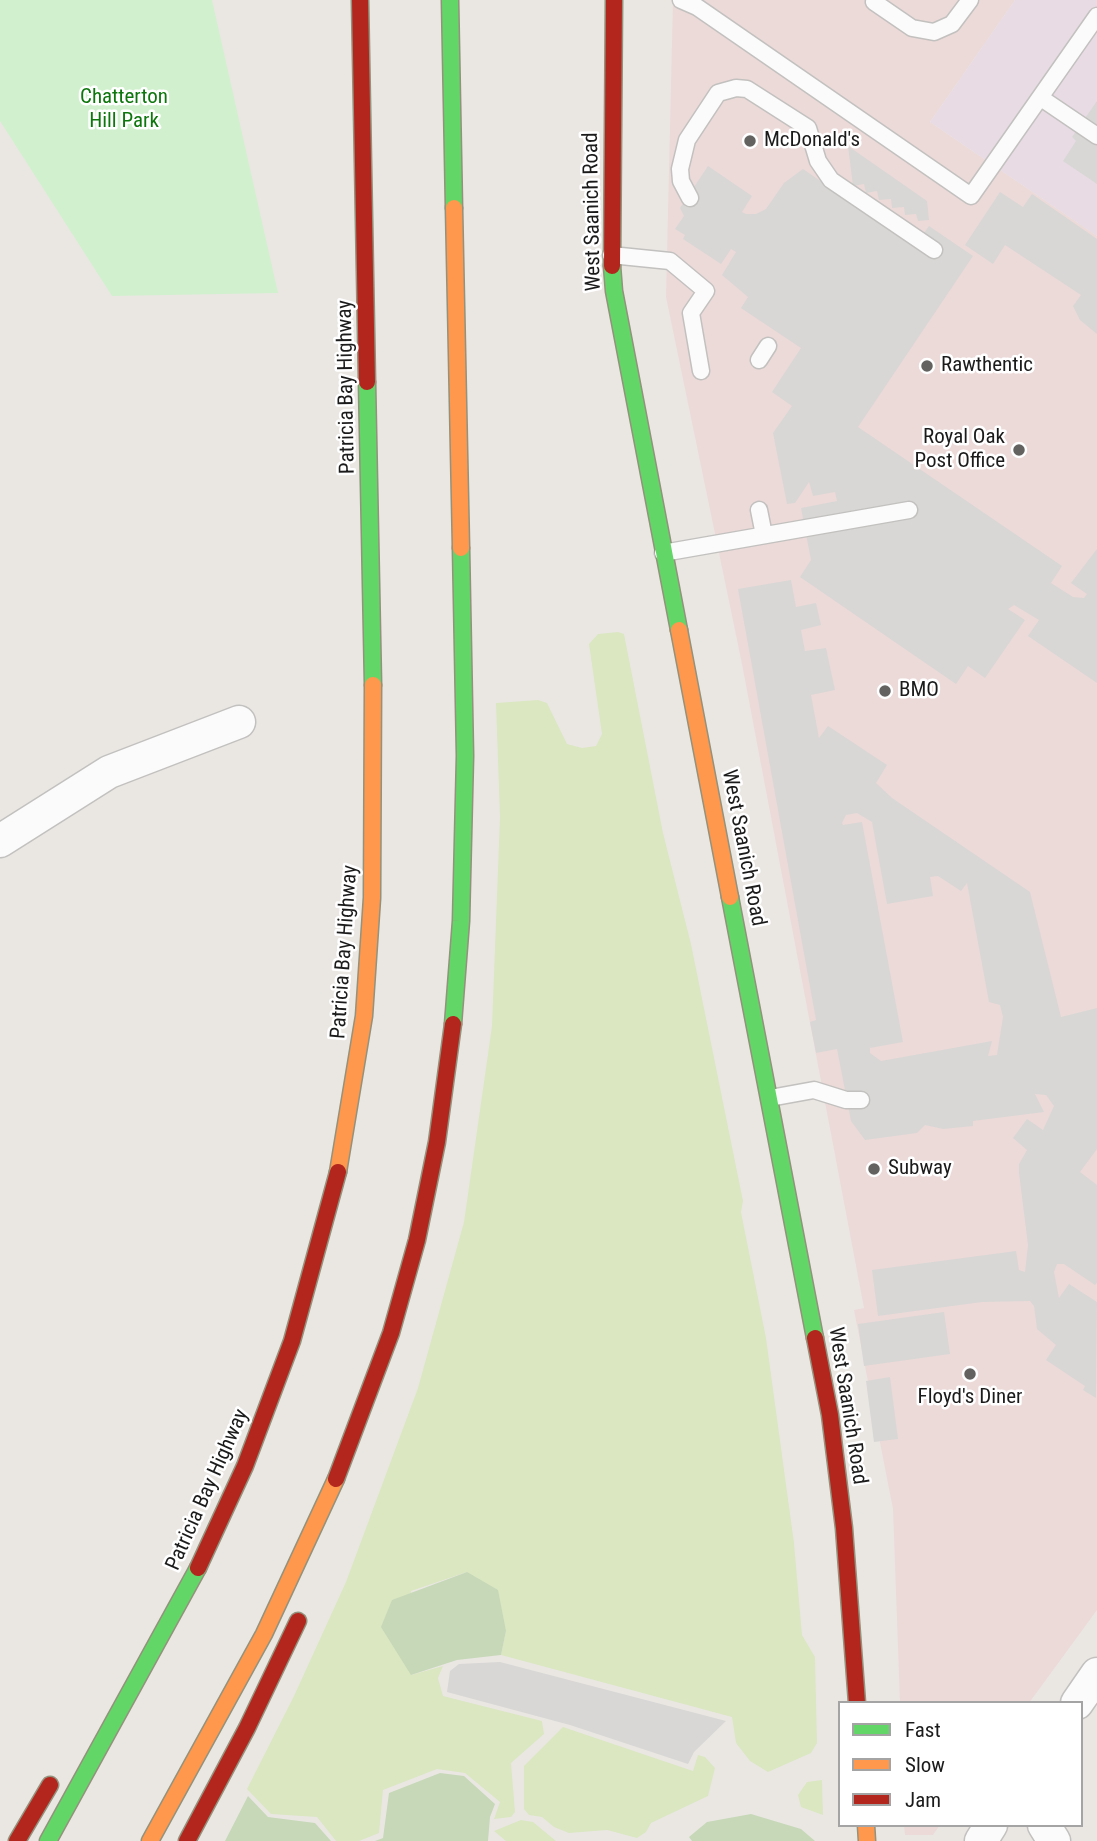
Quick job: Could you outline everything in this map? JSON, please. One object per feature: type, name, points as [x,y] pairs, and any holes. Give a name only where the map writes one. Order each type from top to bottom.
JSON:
[{"type":"main road","name":"Patricia Bay Highway","points":[[48,1841],[191,1582],[246,1466],[292,1341],[325,1228],[345,1139],[364,1016],[372,898],[375,771],[359,0]]},
{"type":"main road","points":[[150,1841],[264,1634],[323,1510],[354,1436],[391,1333],[417,1240],[437,1142],[453,1023],[461,920],[465,756],[450,0]]},
{"type":"main road","name":"West Saanich Road","points":[[614,0],[611,255],[614,291],[831,1415],[844,1528],[857,1701]]},
{"type":"main road","points":[[345,12],[361,70]]},
{"type":"main road","points":[[437,1142],[441,1208]]},
{"type":"main road","points":[[104,1704],[191,1582]]},
{"type":"main road","points":[[187,1841],[247,1728],[307,1604]]},
{"type":"main road","points":[[17,1841],[58,1772]]},
{"type":"street","points":[[0,841],[109,772],[239,722]]},
{"type":"street","points":[[1078,1701],[1097,1674]]},
{"type":"lane","points":[[681,0],[697,7],[971,196],[1097,16]]},
{"type":"lane","points":[[874,2],[912,28],[934,32],[952,24],[970,0]]},
{"type":"lane","points":[[690,198],[681,181],[680,169],[687,140],[719,93],[736,88],[747,89],[808,128],[818,161],[831,180],[934,250]]},
{"type":"lane","points":[[1041,98],[1097,136]]},
{"type":"lane","points":[[611,255],[670,261],[706,290],[691,313],[701,371]]},
{"type":"lane","points":[[759,510],[764,535]]},
{"type":"lane","points":[[663,553],[909,510]]},
{"type":"lane","points":[[770,1097],[814,1090],[846,1100],[860,1100]]},
{"type":"shaded area","points":[[673,0],[1015,0],[930,122],[1097,236],[1097,1610],[1030,1701],[900,1701],[893,1509],[854,1310],[864,1308],[742,664],[666,297]]},
{"type":"shaded area","points":[[1015,0],[1097,0],[1097,236],[930,122]]},
{"type":"shaded area","points":[[1097,101],[1097,184],[1063,161],[1076,141],[1072,137]]},
{"type":"shaded area","points":[[848,146],[927,201],[929,220],[918,221],[916,214],[905,215],[904,207],[892,208],[891,199],[879,200],[877,191],[866,193],[864,184],[853,186]]},
{"type":"shaded area","points":[[708,166],[752,196],[742,212],[746,214],[756,214],[766,209],[784,183],[803,169],[915,246],[929,226],[973,256],[858,427],[1062,566],[1051,583],[1073,597],[1084,598],[1087,594],[1071,583],[1097,549],[1097,683],[1028,636],[1039,620],[1014,605],[1008,609],[1025,620],[985,678],[968,666],[956,684],[800,577],[811,560],[801,508],[837,501],[835,492],[813,496],[809,482],[795,503],[787,504],[773,433],[792,406],[772,392],[801,348],[741,308],[748,297],[722,275],[736,252],[731,249],[721,264],[683,239],[685,235],[675,229],[684,216],[680,208]]},
{"type":"shaded area","points":[[1000,192],[1023,207],[1032,194],[1097,239],[1097,334],[1080,320],[1073,306],[1081,295],[1005,245],[993,264],[965,245]]},
{"type":"shaded area","points":[[791,580],[796,607],[816,603],[821,625],[801,630],[805,651],[826,648],[835,690],[811,695],[819,738],[828,726],[887,765],[876,783],[892,798],[1030,892],[1061,1017],[1097,1008],[1097,1149],[1080,1172],[1097,1185],[1097,1283],[1095,1285],[1064,1264],[1057,1264],[1054,1272],[1059,1298],[1069,1284],[1097,1302],[1096,1398],[1083,1390],[1085,1386],[1046,1360],[1056,1345],[1037,1329],[1034,1306],[1030,1301],[982,1302],[878,1316],[872,1270],[1016,1251],[1019,1270],[1025,1272],[1028,1245],[1019,1164],[1027,1150],[1013,1138],[1027,1119],[1043,1130],[1054,1106],[1046,1095],[1035,1094],[1044,1112],[973,1121],[973,1126],[943,1129],[925,1125],[917,1133],[865,1140],[851,1121],[837,1049],[816,1053],[810,1022],[816,1020],[738,589]],"holes":[[[857,813],[872,822],[887,904],[933,896],[930,877],[938,876],[961,891],[967,883],[989,1002],[1000,1005],[1003,1017],[997,1055],[988,1056],[992,1041],[881,1061],[870,1053],[870,1048],[903,1042],[862,822],[842,823],[846,815]]]},
{"type":"shaded area","points":[[944,1312],[950,1354],[864,1366],[858,1324]]},
{"type":"shaded area","points":[[890,1377],[898,1439],[874,1442],[866,1381]]},
{"type":"shaded area","points":[[500,1662],[726,1721],[694,1752],[688,1764],[570,1725],[447,1692],[450,1671],[459,1664]]},
{"type":"shaded area","points":[[904,1827],[939,1827],[933,1835],[905,1835]]},
{"type":"green space","name":"Chatterton Hill Park","points":[[0,0],[212,0],[278,293],[112,296],[0,121]]},
{"type":"green space","points":[[598,634],[624,634],[663,833],[691,944],[743,1201],[741,1212],[766,1338],[794,1543],[802,1635],[815,1657],[817,1743],[811,1753],[768,1772],[750,1761],[736,1743],[732,1717],[501,1655],[506,1631],[467,1572],[411,1591],[411,1675],[443,1666],[438,1678],[443,1696],[542,1721],[544,1734],[511,1763],[515,1812],[511,1817],[494,1819],[500,1802],[465,1773],[437,1769],[383,1790],[379,1833],[359,1841],[336,1841],[317,1817],[271,1814],[247,1789],[294,1696],[346,1582],[418,1388],[464,1222],[492,1026],[500,817],[496,703],[538,700],[547,703],[567,744],[582,748],[596,746],[602,734],[589,644]]},
{"type":"green space","points":[[467,1572],[498,1590],[506,1631],[501,1655],[457,1660],[411,1675],[381,1627],[392,1600]]},
{"type":"green space","points":[[563,1727],[693,1771],[698,1755],[705,1757],[715,1768],[708,1796],[651,1823],[646,1832],[637,1838],[607,1830],[569,1833],[554,1827],[542,1817],[529,1815],[524,1809],[524,1766]]},
{"type":"green space","points":[[440,1773],[464,1776],[495,1804],[490,1817],[488,1841],[375,1841],[383,1838],[389,1793]]},
{"type":"green space","points":[[822,1780],[823,1815],[801,1807],[798,1795],[807,1782]]},
{"type":"green space","points":[[248,1796],[268,1817],[315,1823],[331,1841],[225,1841]]},
{"type":"green space","points":[[751,1814],[801,1829],[815,1841],[692,1841],[689,1837],[707,1822]]},
{"type":"green space","points":[[521,1820],[533,1822],[556,1841],[506,1841],[494,1831]]},
{"type":"traffic: fast","points":[[450,0],[454,208]]},
{"type":"traffic: fast","points":[[612,266],[614,291],[679,630]]},
{"type":"traffic: fast","points":[[367,382],[373,685]]},
{"type":"traffic: fast","points":[[453,1024],[461,921],[465,756],[461,548]]},
{"type":"traffic: fast","points":[[730,897],[815,1338]]},
{"type":"traffic: fast","points":[[48,1841],[198,1568]]},
{"type":"traffic: slow","points":[[454,208],[461,548]]},
{"type":"traffic: slow","points":[[679,630],[730,897]]},
{"type":"traffic: slow","points":[[338,1172],[364,1016],[372,898],[373,685]]},
{"type":"traffic: slow","points":[[150,1841],[264,1634],[336,1479]]},
{"type":"traffic: slow","points":[[866,1827],[867,1841]]},
{"type":"traffic: jam","points":[[360,0],[367,382]]},
{"type":"traffic: jam","points":[[612,266],[614,0]]},
{"type":"traffic: jam","points":[[336,1479],[391,1333],[417,1240],[437,1142],[453,1024]]},
{"type":"traffic: jam","points":[[198,1568],[245,1466],[292,1341],[338,1172]]},
{"type":"traffic: jam","points":[[815,1338],[830,1415],[844,1528],[857,1701]]},
{"type":"traffic: jam","points":[[187,1841],[247,1728],[298,1621]]},
{"type":"traffic: jam","points":[[17,1841],[50,1785]]},
{"type":"place","name":"McDonald's","points":[[750,141]]},
{"type":"place","name":"Rawthentic","points":[[927,366]]},
{"type":"place","name":"Royal Oak Post Office","points":[[1019,450]]},
{"type":"place","name":"BMO","points":[[885,691]]},
{"type":"place","name":"Subway","points":[[874,1169]]},
{"type":"place","name":"Floyd's Diner","points":[[970,1374]]}]
